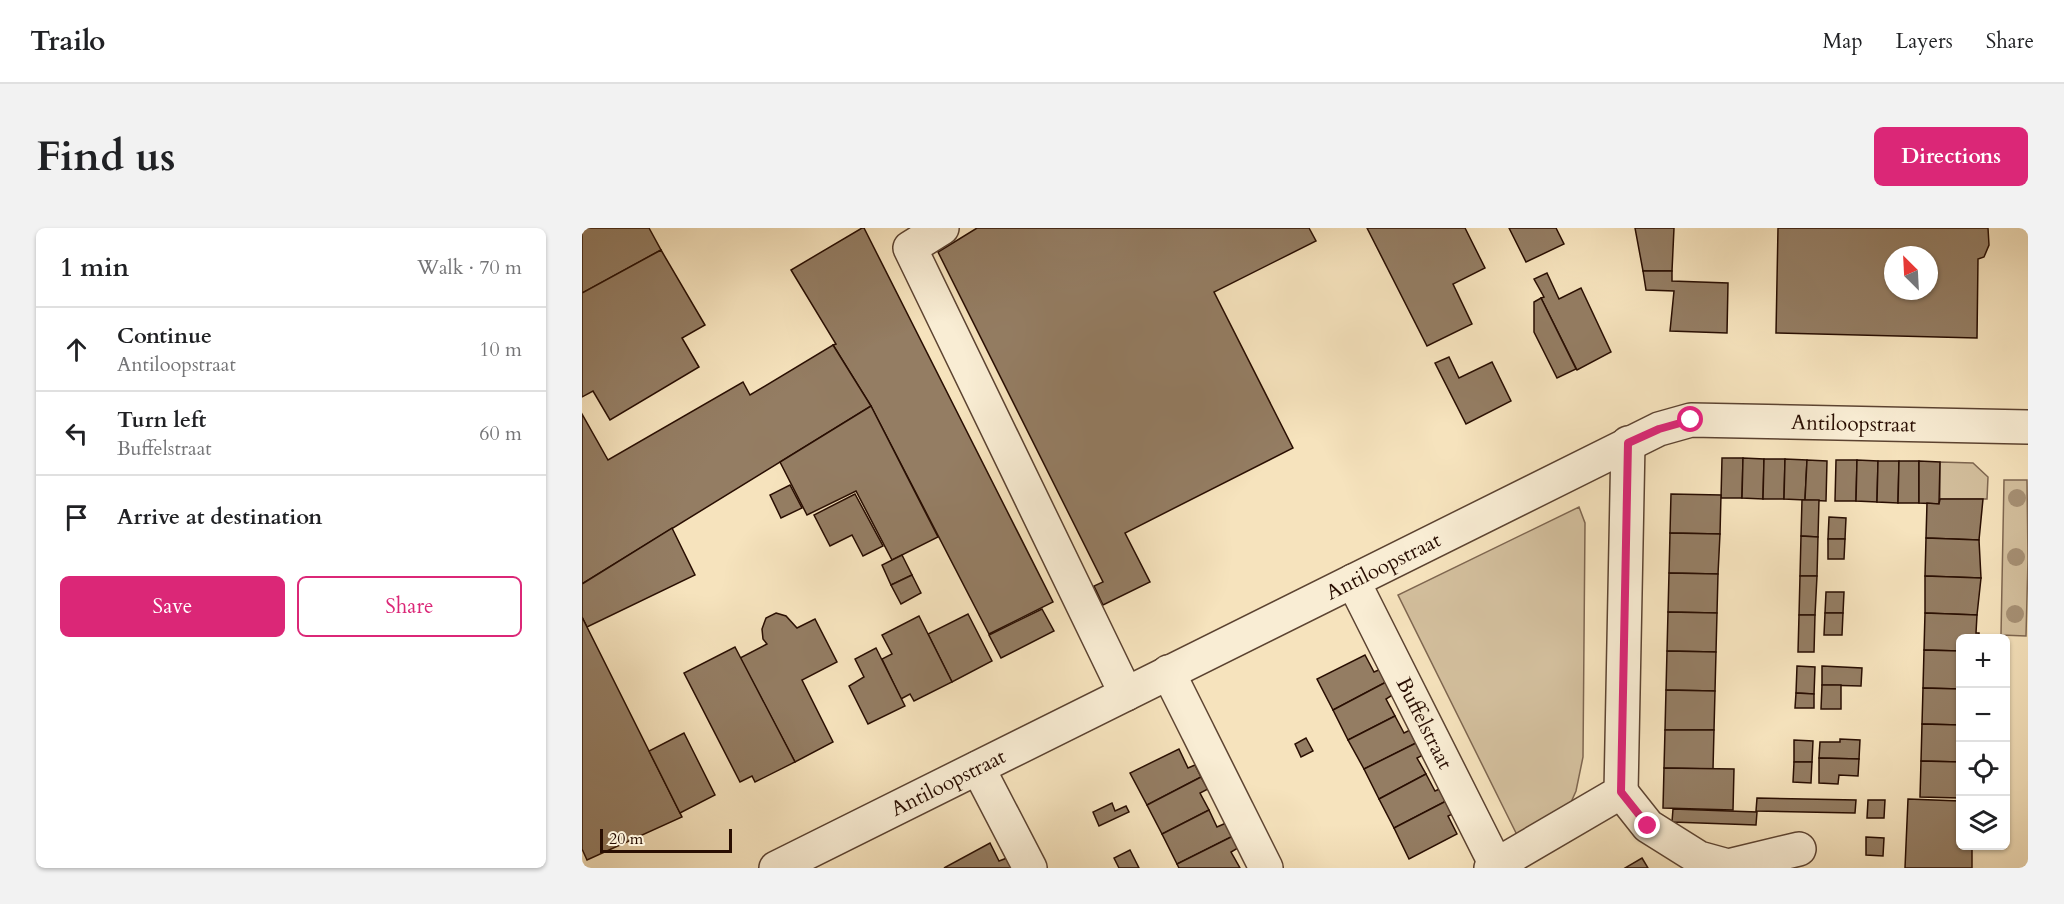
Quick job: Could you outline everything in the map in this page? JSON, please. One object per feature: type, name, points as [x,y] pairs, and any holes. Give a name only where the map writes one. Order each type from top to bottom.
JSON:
[{"type":"street","points":[[942,228],[910,248],[1126,694]]},
{"type":"street","name":"Antiloopstraat","points":[[789,865],[1168,672],[1659,429],[1691,420],[2028,427]]},
{"type":"street","points":[[1628,443],[1621,792],[1648,826],[1699,858],[1728,866],[1799,849]]},
{"type":"street","name":"Buffelstraat","points":[[1353,581],[1493,866],[1621,792]]},
{"type":"street","points":[[1168,672],[1266,868]]},
{"type":"street","points":[[978,768],[1030,868]]},
{"type":"shaded area","points":[[1940,462],[1973,463],[1988,477],[1987,499],[1940,499]]},
{"type":"shaded area","points":[[2004,480],[2027,480],[2026,636],[2001,634]]},
{"type":"shaded area","points":[[1579,507],[1585,523],[1583,757],[1576,791],[1564,818],[1521,843],[1398,595]]},
{"type":"building","points":[[582,228],[649,228],[661,250],[582,293]]},
{"type":"building","points":[[862,228],[1053,602],[989,634],[871,406],[833,345],[836,344],[791,270]]},
{"type":"building","points":[[977,228],[1309,228],[1316,241],[1214,292],[1293,448],[1125,533],[1150,582],[1103,605],[1094,586],[1103,582],[938,252]]},
{"type":"building","points":[[1367,228],[1465,228],[1485,268],[1453,284],[1472,324],[1427,346]]},
{"type":"building","points":[[1509,228],[1556,228],[1564,244],[1526,262]]},
{"type":"building","points":[[1635,228],[1674,228],[1672,271],[1643,271]]},
{"type":"building","points":[[1778,228],[1988,228],[1989,245],[1984,257],[1978,259],[1977,338],[1776,333]]},
{"type":"building","points":[[661,250],[705,325],[682,338],[699,367],[610,420],[593,391],[582,397],[582,293]]},
{"type":"building","points":[[1643,271],[1672,271],[1672,281],[1728,283],[1727,333],[1670,331],[1674,291],[1646,290]]},
{"type":"building","points":[[1547,273],[1559,299],[1581,288],[1611,352],[1577,370],[1534,279]]},
{"type":"building","points":[[1541,298],[1576,369],[1557,378],[1534,332],[1534,302]]},
{"type":"building","points":[[833,345],[871,406],[582,584],[582,414],[608,460],[743,382],[750,395]]},
{"type":"building","points":[[1449,357],[1459,378],[1492,362],[1511,401],[1466,424],[1435,363]]},
{"type":"building","points":[[871,406],[938,537],[892,560],[856,491],[807,515],[780,462]]},
{"type":"building","points":[[1722,458],[1743,458],[1742,498],[1721,498]]},
{"type":"building","points":[[1743,458],[1764,459],[1763,499],[1742,498]]},
{"type":"building","points":[[1764,459],[1785,459],[1784,499],[1763,499]]},
{"type":"building","points":[[1785,459],[1807,460],[1805,500],[1784,499]]},
{"type":"building","points":[[1807,460],[1827,461],[1826,501],[1805,500]]},
{"type":"building","points":[[1836,460],[1857,460],[1856,501],[1835,501]]},
{"type":"building","points":[[1857,460],[1878,461],[1877,502],[1856,501]]},
{"type":"building","points":[[1878,461],[1899,461],[1898,503],[1877,502]]},
{"type":"building","points":[[1899,461],[1919,461],[1919,503],[1898,503]]},
{"type":"building","points":[[1919,461],[1940,462],[1939,504],[1919,503]]},
{"type":"building","points":[[790,485],[802,508],[781,518],[770,495]]},
{"type":"building","points":[[855,494],[883,546],[863,556],[852,535],[830,546],[814,515]]},
{"type":"building","points":[[1671,494],[1721,495],[1720,534],[1670,533]]},
{"type":"building","points":[[1940,499],[1983,499],[1979,540],[1926,538],[1927,503],[1939,504]]},
{"type":"building","points":[[1802,500],[1819,500],[1818,537],[1801,536]]},
{"type":"building","points":[[1829,517],[1846,518],[1845,539],[1828,539]]},
{"type":"building","points":[[672,528],[695,575],[587,627],[582,617],[582,584]]},
{"type":"building","points":[[1670,533],[1720,534],[1718,574],[1669,573]]},
{"type":"building","points":[[1801,536],[1818,537],[1817,576],[1800,576]]},
{"type":"building","points":[[1926,538],[1979,540],[1981,578],[1925,576]]},
{"type":"building","points":[[1828,539],[1845,539],[1844,559],[1828,559]]},
{"type":"building","points":[[902,555],[912,575],[891,585],[882,565]]},
{"type":"building","points":[[1669,573],[1718,574],[1717,613],[1668,612]]},
{"type":"building","points":[[912,575],[921,593],[901,604],[891,585]]},
{"type":"building","points":[[1800,576],[1817,576],[1815,615],[1799,615]]},
{"type":"building","points":[[1925,576],[1981,578],[1977,615],[1925,613]]},
{"type":"building","points":[[1826,592],[1844,592],[1843,613],[1825,613]]},
{"type":"building","points":[[1042,609],[1054,631],[1001,658],[989,635]]},
{"type":"building","points":[[1668,612],[1717,613],[1716,652],[1667,651]]},
{"type":"building","points":[[776,613],[786,616],[797,628],[815,619],[837,662],[802,680],[833,742],[795,762],[740,658],[767,644],[763,639],[762,629],[766,618]]},
{"type":"building","points":[[1825,613],[1843,613],[1842,635],[1824,635]]},
{"type":"building","points":[[1925,613],[1977,615],[1976,633],[1979,634],[1956,634],[1956,651],[1924,650]]},
{"type":"building","points":[[968,614],[992,661],[952,682],[928,634]]},
{"type":"building","points":[[1799,615],[1815,615],[1814,652],[1798,652]]},
{"type":"building","points":[[919,616],[952,682],[914,701],[910,694],[901,699],[882,659],[892,654],[882,635]]},
{"type":"building","points":[[582,617],[682,817],[587,860],[582,849]]},
{"type":"building","points":[[735,647],[795,762],[755,782],[752,776],[740,782],[684,673]]},
{"type":"building","points":[[876,648],[905,706],[868,724],[849,686],[864,677],[855,659]]},
{"type":"building","points":[[1924,650],[1956,651],[1956,689],[1923,688]]},
{"type":"building","points":[[1667,651],[1716,652],[1715,691],[1666,690]]},
{"type":"building","points":[[1365,655],[1374,672],[1381,669],[1388,681],[1333,710],[1317,679]]},
{"type":"building","points":[[1797,666],[1815,667],[1814,694],[1796,693]]},
{"type":"building","points":[[1822,666],[1862,668],[1861,686],[1822,685]]},
{"type":"building","points":[[1388,681],[1394,694],[1386,699],[1395,716],[1348,740],[1333,710]]},
{"type":"building","points":[[1822,685],[1841,685],[1841,709],[1821,709]]},
{"type":"building","points":[[1923,688],[1956,689],[1956,725],[1922,724]]},
{"type":"building","points":[[1666,690],[1715,691],[1714,730],[1665,730]]},
{"type":"building","points":[[1796,693],[1814,694],[1814,708],[1795,708]]},
{"type":"building","points":[[1395,716],[1404,733],[1412,729],[1418,742],[1364,769],[1348,740]]},
{"type":"building","points":[[1922,724],[1956,725],[1956,762],[1921,761]]},
{"type":"building","points":[[1665,730],[1714,730],[1713,769],[1664,768]]},
{"type":"building","points":[[684,733],[715,795],[680,813],[649,751]]},
{"type":"building","points":[[1306,738],[1313,751],[1301,757],[1295,744]]},
{"type":"building","points":[[1840,739],[1860,740],[1859,759],[1819,758],[1820,742],[1840,742]]},
{"type":"building","points":[[1794,740],[1813,741],[1812,762],[1794,762]]},
{"type":"building","points":[[1418,742],[1425,754],[1417,758],[1426,774],[1379,799],[1364,769]]},
{"type":"building","points":[[1179,749],[1188,768],[1195,765],[1201,777],[1147,805],[1130,773]]},
{"type":"building","points":[[1819,758],[1859,759],[1858,776],[1839,775],[1838,784],[1819,783]]},
{"type":"building","points":[[1921,761],[1956,762],[1956,798],[1920,797]]},
{"type":"building","points":[[1794,762],[1812,762],[1811,783],[1793,782]]},
{"type":"building","points":[[1664,768],[1734,769],[1733,810],[1663,808]]},
{"type":"building","points":[[1426,774],[1435,791],[1444,787],[1450,799],[1394,828],[1379,799]]},
{"type":"building","points":[[1201,777],[1208,789],[1200,793],[1209,810],[1162,834],[1147,805]]},
{"type":"building","points":[[1757,798],[1856,800],[1855,813],[1756,811]]},
{"type":"building","points":[[1450,799],[1457,812],[1448,816],[1457,834],[1409,859],[1394,828]]},
{"type":"building","points":[[1908,799],[1956,801],[1956,850],[1972,850],[1972,868],[1905,868]]},
{"type":"building","points":[[1868,800],[1885,800],[1884,818],[1867,818]]},
{"type":"building","points":[[1112,803],[1115,811],[1126,806],[1129,812],[1099,826],[1093,812]]},
{"type":"building","points":[[1673,809],[1757,812],[1756,825],[1672,822]]},
{"type":"building","points":[[1209,810],[1217,827],[1226,823],[1233,836],[1177,864],[1162,834]]},
{"type":"building","points":[[1233,836],[1238,848],[1231,852],[1240,868],[1179,868],[1177,864]]},
{"type":"building","points":[[1866,837],[1884,838],[1883,856],[1866,855]]},
{"type":"building","points":[[990,843],[999,861],[1007,858],[1013,868],[944,868]]},
{"type":"building","points":[[1130,850],[1139,868],[1119,868],[1114,858]]},
{"type":"building","points":[[1642,858],[1648,868],[1625,868]]},
{"type":"route","points":[[1648,826],[1621,792],[1628,443],[1659,429],[1691,420]]}]
